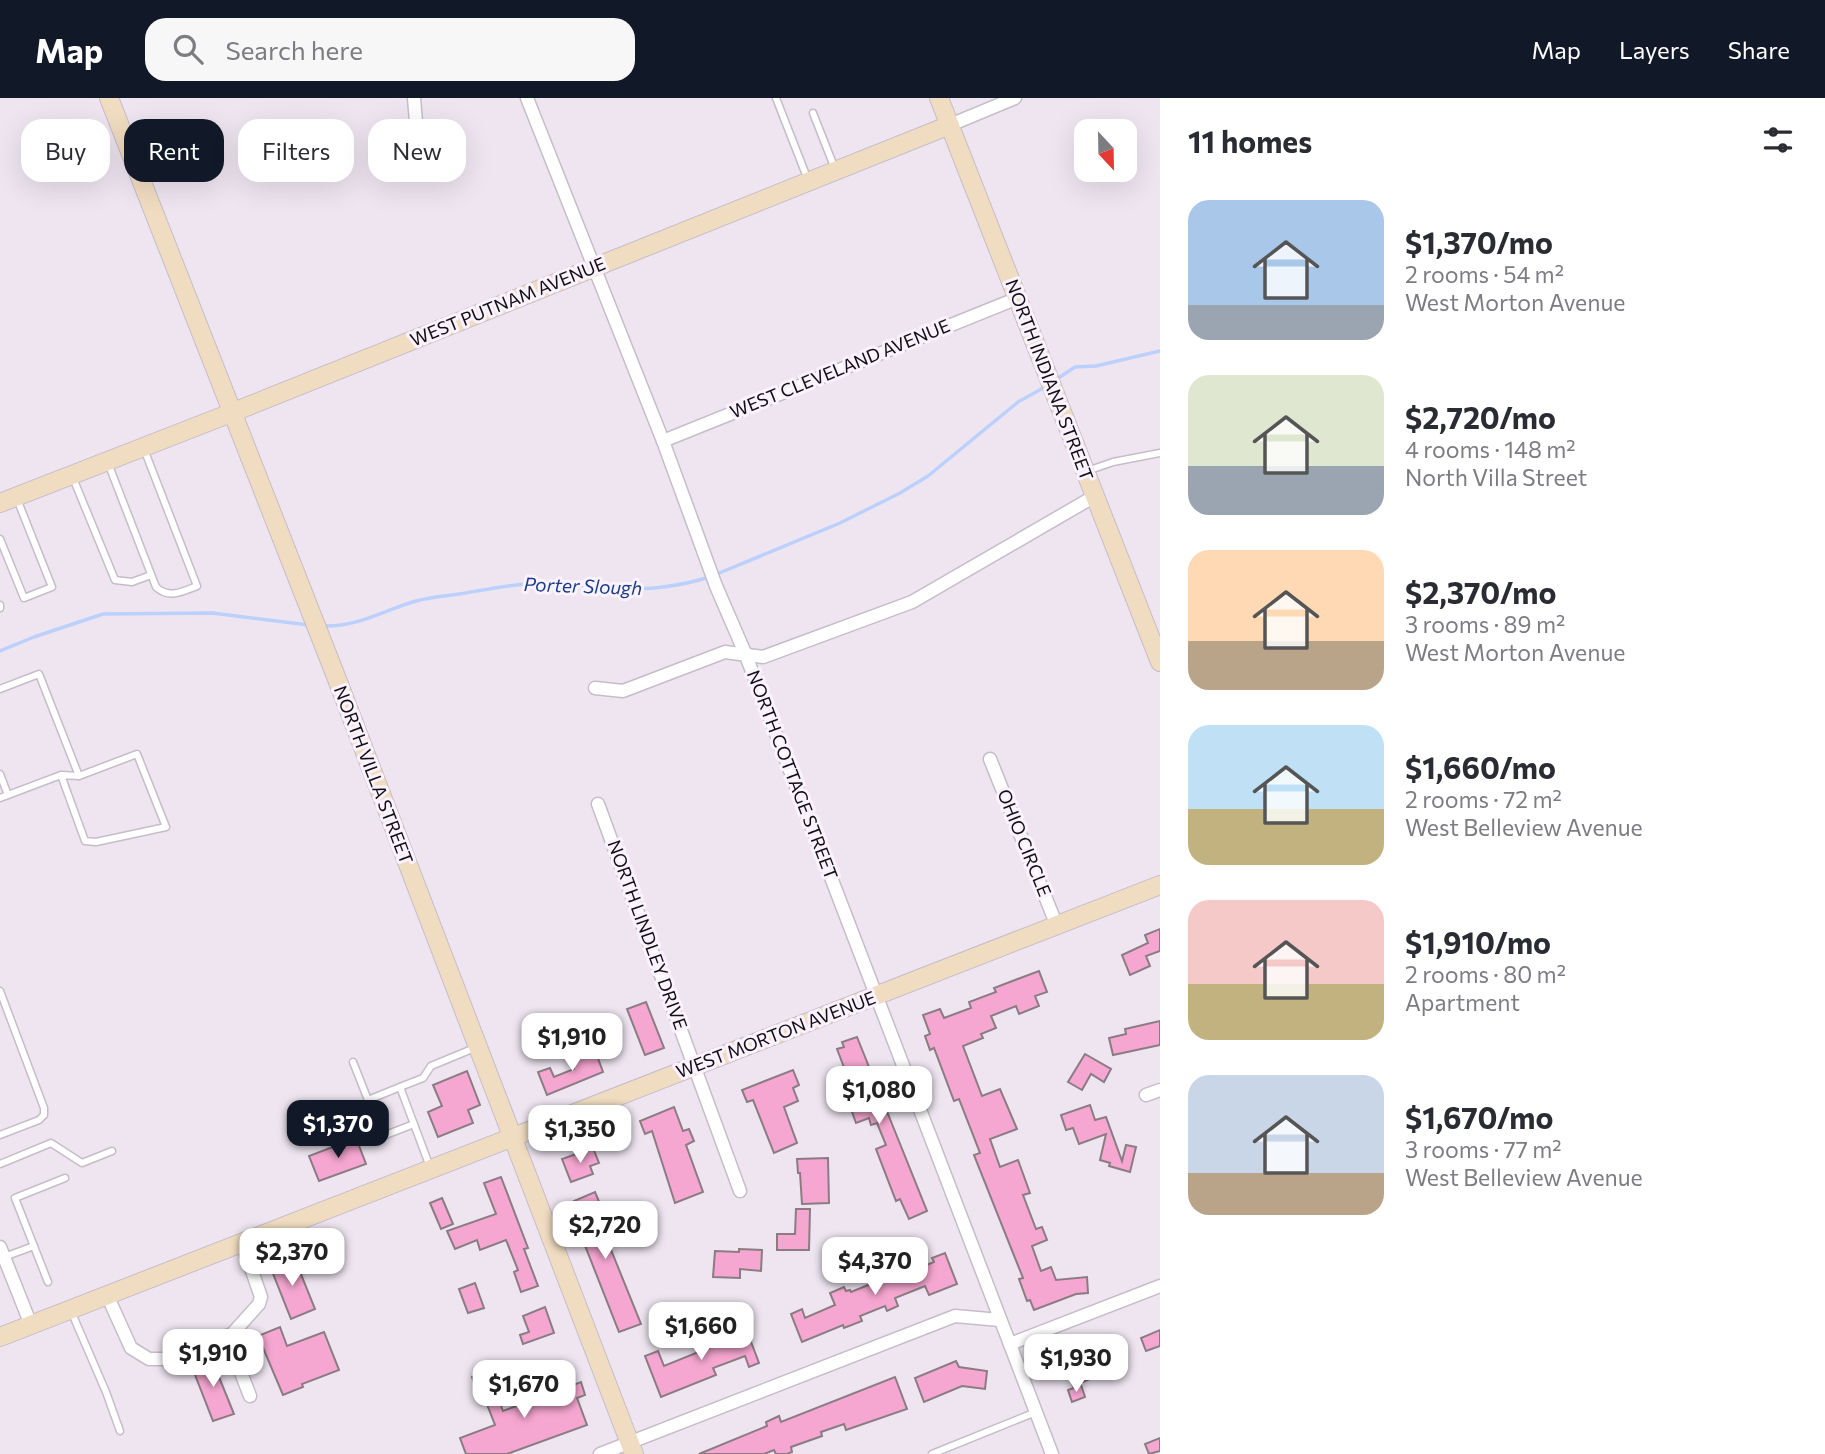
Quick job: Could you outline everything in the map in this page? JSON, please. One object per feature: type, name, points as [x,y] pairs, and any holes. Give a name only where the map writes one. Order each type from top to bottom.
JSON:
[{"type":"street","name":"NORTH VILLA STREET","points":[[109,98],[632,1448]]},
{"type":"street","points":[[414,98],[416,119]]},
{"type":"street","name":"NORTH COTTAGE STREET","points":[[527,98],[663,440],[716,586],[745,653],[1052,1454]]},
{"type":"street","name":"NORTH INDIANA STREET","points":[[939,98],[1057,402],[1158,651]]},
{"type":"street","name":"WEST PUTNAM AVENUE","points":[[8,500],[1015,98]]},
{"type":"street","name":"WEST CLEVELAND AVENUE","points":[[663,440],[1018,298]]},
{"type":"street","points":[[595,688],[623,691],[725,652],[763,657],[912,603],[1095,496]]},
{"type":"street","name":"OHIO CIRCLE","points":[[990,759],[1058,926]]},
{"type":"street","name":"NORTH LINDLEY DRIVE","points":[[598,804],[740,1191]]},
{"type":"street","name":"WEST MORTON AVENUE","points":[[0,1337],[1160,885]]},
{"type":"street","points":[[1146,1096],[1160,1090]]},
{"type":"street","points":[[107,1295],[131,1348],[149,1359],[166,1359],[227,1336],[242,1325],[259,1304],[261,1297],[242,1242]]},
{"type":"street","points":[[2,1252],[31,1325]]},
{"type":"street","points":[[1010,1344],[1160,1286]]},
{"type":"street","points":[[600,1454],[632,1448],[955,1316],[1000,1320]]},
{"type":"street","points":[[227,1336],[250,1395]]},
{"type":"lane","points":[[776,98],[809,182]]},
{"type":"lane","points":[[813,113],[836,171]]},
{"type":"lane","points":[[108,461],[159,590],[169,594],[179,593],[197,586],[143,447]]},
{"type":"lane","points":[[1085,472],[1112,462],[1160,453]]},
{"type":"lane","points":[[72,475],[115,580],[132,582],[151,575]]},
{"type":"lane","points":[[0,538],[24,598],[52,587],[8,500]]},
{"type":"lane","points":[[0,690],[39,674],[79,776]]},
{"type":"lane","points":[[0,798],[61,775],[79,776],[137,754],[166,827],[96,842],[85,841],[61,775]]},
{"type":"lane","points":[[0,774],[8,795]]},
{"type":"lane","points":[[0,991],[44,1108],[44,1115],[39,1120],[0,1135]]},
{"type":"lane","points":[[353,1062],[368,1100],[423,1078],[431,1066],[477,1047]]},
{"type":"lane","points":[[400,1087],[431,1169]]},
{"type":"lane","points":[[370,1141],[414,1124]]},
{"type":"lane","points":[[0,1164],[51,1143],[82,1163],[112,1151]]},
{"type":"lane","points":[[48,1282],[15,1198],[65,1178]]},
{"type":"lane","points":[[2,1252],[34,1246]]},
{"type":"lane","points":[[70,1310],[120,1431]]},
{"type":"lane","points":[[932,1454],[1036,1412]]},
{"type":"building","points":[[1160,929],[1160,951],[1146,956],[1150,966],[1130,975],[1122,955],[1148,943],[1145,935]]},
{"type":"building","points":[[1039,971],[1047,992],[1035,996],[1039,1006],[1019,1014],[1016,1006],[991,1016],[996,1028],[981,1034],[983,1038],[963,1046],[982,1096],[1000,1089],[1017,1129],[990,1139],[1000,1167],[1018,1160],[1030,1193],[1023,1195],[1036,1229],[1042,1227],[1047,1240],[1032,1246],[1041,1271],[1051,1267],[1056,1280],[1087,1277],[1088,1293],[1076,1294],[1034,1310],[1030,1300],[1027,1301],[1019,1279],[1023,1278],[974,1155],[980,1153],[959,1099],[954,1101],[934,1048],[930,1050],[925,1036],[930,1034],[923,1015],[940,1009],[944,1018],[971,1008],[969,1002],[996,992],[994,988]]},
{"type":"building","points":[[646,1002],[664,1048],[645,1055],[627,1009]]},
{"type":"building","points":[[1160,1021],[1160,1045],[1113,1055],[1109,1038],[1126,1034],[1125,1029]]},
{"type":"building","points":[[857,1037],[927,1211],[909,1219],[900,1199],[896,1201],[876,1149],[886,1145],[877,1123],[871,1125],[869,1118],[856,1123],[847,1098],[851,1096],[837,1049],[844,1047],[842,1042]]},
{"type":"building","points":[[582,1051],[584,1057],[596,1053],[603,1072],[547,1095],[538,1072],[550,1068],[554,1077],[574,1069],[569,1056]]},
{"type":"building","points":[[1085,1054],[1111,1069],[1104,1082],[1091,1074],[1082,1090],[1068,1082]]},
{"type":"building","points":[[793,1070],[799,1085],[793,1088],[798,1101],[784,1107],[797,1143],[774,1153],[753,1100],[747,1102],[742,1090]]},
{"type":"building","points":[[467,1071],[480,1105],[468,1110],[473,1123],[438,1137],[428,1112],[442,1106],[433,1085]]},
{"type":"building","points":[[1090,1105],[1095,1120],[1106,1117],[1122,1161],[1126,1145],[1136,1147],[1130,1172],[1109,1166],[1110,1163],[1100,1160],[1106,1134],[1079,1144],[1073,1128],[1066,1130],[1061,1115]]},
{"type":"building","points":[[674,1107],[683,1131],[689,1129],[694,1141],[686,1145],[703,1192],[675,1203],[652,1131],[645,1134],[640,1121]]},
{"type":"building","points":[[356,1138],[366,1164],[319,1181],[309,1156]]},
{"type":"building","points":[[593,1148],[599,1163],[590,1166],[593,1174],[571,1182],[562,1159]]},
{"type":"building","points":[[828,1158],[829,1203],[802,1204],[797,1159]]},
{"type":"building","points":[[501,1177],[528,1248],[524,1249],[538,1286],[521,1292],[514,1272],[518,1270],[506,1240],[480,1250],[477,1240],[455,1249],[447,1231],[496,1214],[484,1183]]},
{"type":"building","points":[[595,1192],[610,1228],[603,1230],[641,1324],[619,1332],[573,1215],[578,1212],[574,1201]]},
{"type":"building","points":[[442,1198],[453,1224],[441,1229],[430,1203]]},
{"type":"building","points":[[796,1209],[810,1209],[809,1250],[777,1250],[777,1234],[795,1234]]},
{"type":"building","points":[[739,1249],[762,1250],[761,1271],[740,1269],[740,1278],[713,1277],[715,1251],[739,1252]]},
{"type":"building","points":[[945,1253],[957,1284],[929,1295],[925,1286],[895,1298],[898,1306],[887,1311],[885,1306],[860,1316],[862,1321],[844,1328],[843,1325],[802,1342],[791,1314],[802,1309],[805,1318],[835,1305],[830,1293],[844,1287],[851,1292],[909,1265],[912,1271],[934,1262],[932,1258]]},
{"type":"building","points":[[294,1257],[315,1309],[291,1319],[270,1266]]},
{"type":"building","points":[[475,1283],[484,1308],[468,1313],[459,1289]]},
{"type":"building","points":[[545,1307],[554,1333],[523,1344],[520,1335],[529,1332],[523,1316]]},
{"type":"building","points":[[745,1326],[759,1363],[749,1367],[745,1356],[713,1368],[716,1375],[661,1397],[645,1356],[658,1351],[664,1366],[721,1343],[718,1336]]},
{"type":"building","points":[[280,1327],[287,1346],[324,1332],[339,1370],[302,1384],[303,1387],[283,1395],[258,1336]]},
{"type":"building","points":[[1160,1330],[1160,1346],[1146,1351],[1141,1338]]},
{"type":"building","points":[[1089,1354],[1096,1369],[1088,1373],[1090,1379],[1073,1386],[1068,1375],[1074,1373],[1070,1363]]},
{"type":"building","points":[[210,1355],[234,1414],[213,1421],[192,1367],[203,1363],[201,1358]]},
{"type":"building","points":[[956,1361],[959,1367],[987,1371],[985,1389],[962,1386],[924,1402],[915,1378]]},
{"type":"building","points":[[488,1371],[503,1411],[581,1382],[585,1395],[577,1398],[587,1425],[507,1454],[466,1454],[460,1438],[495,1425],[486,1402],[482,1404],[472,1377]]},
{"type":"building","points":[[895,1377],[907,1409],[846,1430],[844,1424],[821,1432],[822,1436],[791,1447],[792,1452],[787,1454],[776,1454],[774,1450],[764,1454],[699,1454],[767,1426],[766,1422],[779,1416],[781,1422]]},
{"type":"building","points":[[1081,1385],[1085,1397],[1072,1402],[1068,1390]]},
{"type":"building","points":[[1160,1438],[1160,1451],[1149,1454],[1145,1444]]},
{"type":"waterway","name":"Porter Slough","points":[[1054,381],[1075,367],[1096,366],[1160,351]]},
{"type":"waterway","name":"Porter Slough","points":[[717,574],[840,523],[900,493],[928,476],[1018,402],[1045,387]]},
{"type":"waterway","name":"Porter Slough","points":[[324,626],[360,621],[421,600],[515,585],[557,583],[593,587],[618,585],[638,589],[676,585],[709,577]]},
{"type":"waterway","name":"Porter Slough","points":[[0,651],[103,614],[212,613],[309,625]]}]
